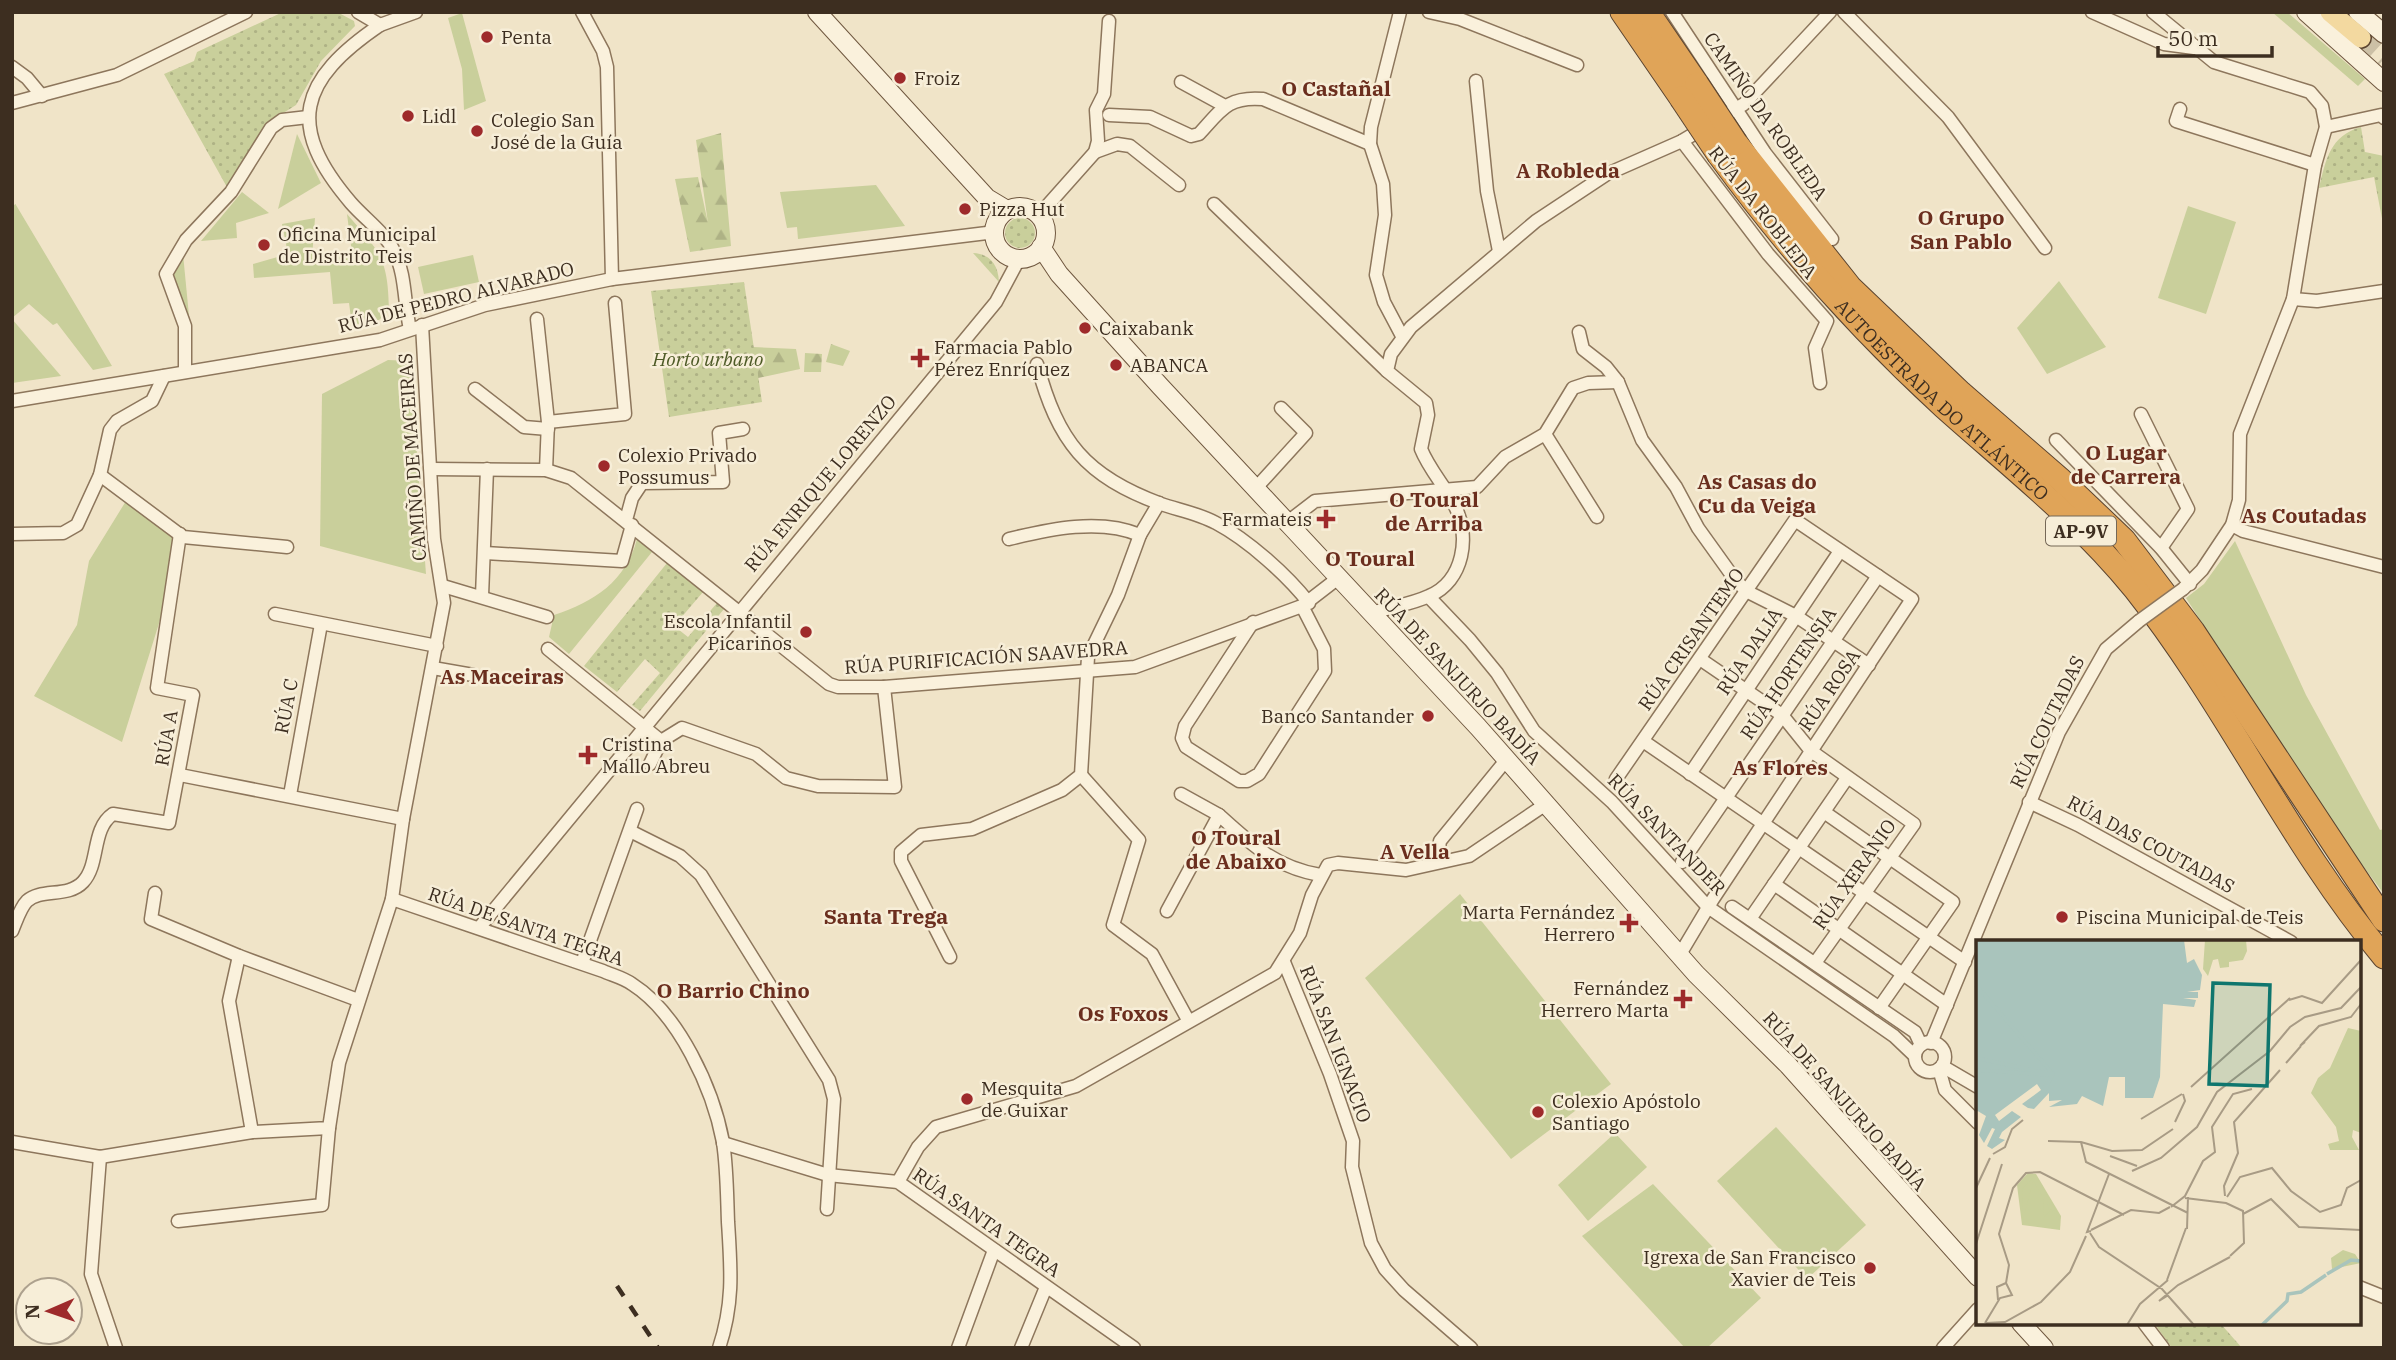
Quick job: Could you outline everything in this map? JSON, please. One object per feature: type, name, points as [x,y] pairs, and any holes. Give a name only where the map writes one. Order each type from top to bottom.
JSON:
[{"type":"highway","name":"AUTOESTRADA DO ATLÁNTICO","points":[[1622,12],[1689,91]]},
{"type":"highway","name":"AUTOESTRADA DO ATLÁNTICO","points":[[1648,12],[1689,91],[1727,149],[1767,222],[1869,336],[2048,496],[2135,589],[2175,644],[2325,878],[2384,957]]},
{"type":"highway","name":"AUTOESTRADA DO ATLÁNTICO","points":[[1727,149],[1850,287],[1961,393],[2062,480],[2138,557],[2193,631],[2384,920]]},
{"type":"main road","name":"RÚA DE SANJURJO BADÍA","points":[[817,12],[987,198],[999,222],[1004,253],[1029,255],[1059,274],[1285,524],[1372,613],[1507,759],[1679,956],[1788,1065],[1976,1275]]},
{"type":"main road","points":[[2306,12],[2384,82]]},
{"type":"main road","points":[[2330,12],[2370,35]]},
{"type":"main road","points":[[2344,12],[2370,35]]},
{"type":"main road","points":[[2358,12],[2370,35]]},
{"type":"main road","name":"RÚA DE SANJURJO BADÍA","points":[[999,222],[1024,207],[1039,215]]},
{"type":"main road","points":[[1029,255],[1046,231],[1039,215]]},
{"type":"main road","points":[[2023,1325],[2044,1348]]},
{"type":"street","points":[[358,12],[380,25]]},
{"type":"street","points":[[185,372],[185,326],[166,274],[186,240],[231,192],[271,128],[290,117],[308,117],[314,94],[333,61],[380,25],[416,12]]},
{"type":"street","points":[[582,12],[603,51],[607,68],[612,279]]},
{"type":"street","points":[[1400,12],[1371,127],[1370,144],[1383,184],[1385,215],[1376,275],[1384,302],[1402,336]]},
{"type":"street","points":[[1429,12],[1460,19],[1577,65]]},
{"type":"street","name":"CAMIÑO DA ROBLEDA","points":[[1672,12],[1797,197],[1832,239]]},
{"type":"street","name":"RÚA DA ROBLEDA","points":[[1387,370],[1391,354],[1402,336],[1499,251],[1570,196],[1607,174],[1682,141],[1736,110],[1752,97],[1830,12]]},
{"type":"street","points":[[1844,12],[1948,117],[2045,248]]},
{"type":"street","points":[[2092,12],[2164,44],[2194,48]]},
{"type":"street","points":[[2153,12],[2214,62],[2310,92],[2322,106],[2326,127],[2381,115],[2384,118]]},
{"type":"street","points":[[12,103],[129,70],[243,13]]},
{"type":"street","points":[[1039,215],[1095,152],[1098,141],[1096,110],[1104,94],[1110,21]]},
{"type":"street","points":[[12,67],[27,78],[42,96]]},
{"type":"street","points":[[1476,81],[1487,191],[1499,251]]},
{"type":"street","points":[[1181,82],[1224,106]]},
{"type":"street","points":[[1109,115],[1150,117],[1191,136],[1199,134],[1224,106],[1246,97],[1264,99],[1370,144]]},
{"type":"street","points":[[2180,109],[2176,121],[2315,165]]},
{"type":"street","name":"CAMIÑO DE MACEIRAS","points":[[178,1221],[322,1205],[329,1128],[339,1063],[392,899],[403,819],[437,646],[443,586],[435,539],[432,469],[416,327],[395,253],[320,162],[309,134],[308,117]]},
{"type":"street","name":"RÚA COUTADAS","points":[[1923,1048],[1947,1005],[2059,732],[2098,660],[2112,642],[2186,587],[2202,570],[2232,525],[2239,500],[2240,434],[2293,299],[2315,165],[2326,127]]},
{"type":"street","name":"RÚA DA ROBLEDA","points":[[1682,141],[1768,254],[1827,321],[1815,348],[1821,383]]},
{"type":"street","points":[[1095,152],[1117,144],[1130,146],[1179,185]]},
{"type":"street","points":[[1213,204],[1387,370],[1426,403],[1428,415],[1421,449],[1461,522],[1463,550],[1455,573],[1447,584],[1429,597],[1372,613]]},
{"type":"street","name":"RÚA DE PEDRO ALVARADO","points":[[12,401],[380,340],[510,299],[612,279],[999,222]]},
{"type":"street","name":"RÚA ENRIQUE LORENZO","points":[[479,928],[642,727],[996,302],[1029,255]]},
{"type":"street","points":[[2293,299],[2317,301],[2384,291]]},
{"type":"street","points":[[475,389],[524,427],[625,414],[615,303]]},
{"type":"street","points":[[537,319],[548,426],[546,470]]},
{"type":"street","points":[[1578,332],[1583,349],[1606,366],[1618,382],[1642,440],[1676,487],[1698,528],[1719,559],[1748,592],[1796,616],[1868,665]]},
{"type":"street","points":[[1037,364],[1050,406],[1068,440],[1095,471],[1128,492],[1214,521],[1237,536],[1295,585],[1305,604],[1324,649],[1325,671],[1259,774],[1247,781],[1240,781],[1186,747],[1182,738],[1185,726],[1253,622]]},
{"type":"street","points":[[12,534],[69,532],[77,525],[100,475],[110,430],[117,421],[152,401],[164,376]]},
{"type":"street","points":[[1285,524],[1315,500],[1477,487],[1505,457],[1545,434],[1573,388],[1588,383],[1618,382]]},
{"type":"street","points":[[1255,489],[1306,433],[1281,408]]},
{"type":"street","points":[[2141,414],[2188,509],[2161,548]]},
{"type":"street","points":[[485,553],[622,561],[632,498],[642,483],[723,482],[719,433],[743,429]]},
{"type":"street","points":[[1545,434],[1597,517]]},
{"type":"street","points":[[2056,440],[2161,548],[2186,587]]},
{"type":"street","name":"RÚA PURIFICACIÓN SAAVEDRA","points":[[432,469],[546,470],[571,478],[829,684],[838,687],[884,687],[1135,667],[1305,604],[1337,579]]},
{"type":"street","points":[[482,596],[487,469]]},
{"type":"street","points":[[100,475],[180,534],[195,538],[287,547]]},
{"type":"street","points":[[1159,503],[1140,535],[1118,595],[1088,657],[1081,775],[1139,840],[1113,925],[1152,954],[1188,1020]]},
{"type":"street","name":"RÚA CRISANTEMO","points":[[1616,779],[1748,592],[1795,520],[1840,551]]},
{"type":"street","points":[[2232,525],[2243,531],[2384,567]]},
{"type":"street","points":[[1009,539],[1057,528],[1125,528],[1140,535]]},
{"type":"street","name":"RÚA A","points":[[12,931],[24,903],[33,897],[64,892],[80,885],[88,875],[104,820],[113,814],[169,823],[193,695],[156,688],[180,534]]},
{"type":"street","points":[[1840,551],[1878,576]]},
{"type":"street","name":"RÚA DALIA","points":[[1690,774],[1840,551]]},
{"type":"street","name":"RÚA ROSA","points":[[1709,907],[1912,599],[1878,576]]},
{"type":"street","name":"RÚA HORTENSIA","points":[[1682,862],[1878,576]]},
{"type":"street","name":"CAMIÑO DE MACEIRAS","points":[[443,586],[547,617]]},
{"type":"street","name":"RÚA SANTANDER","points":[[1429,597],[1497,673],[1534,731],[1612,802],[1709,907],[1894,1036],[1923,1048]]},
{"type":"street","points":[[275,614],[437,646]]},
{"type":"street","name":"RÚA C","points":[[289,795],[321,624]]},
{"type":"street","points":[[548,649],[661,741]]},
{"type":"street","name":"RÚA XERANIO","points":[[1700,659],[1783,715],[1811,751],[1914,824],[1815,963]]},
{"type":"street","points":[[433,668],[473,675]]},
{"type":"street","points":[[650,764],[661,741],[682,728],[757,754],[786,778],[818,786],[895,787],[884,687]]},
{"type":"street","points":[[1643,741],[1965,962]]},
{"type":"street","points":[[1437,862],[1440,841],[1491,775],[1507,759]]},
{"type":"street","points":[[180,775],[403,819]]},
{"type":"street","points":[[950,957],[901,861],[901,852],[921,835],[972,829],[1062,790],[1081,775]]},
{"type":"street","points":[[1750,919],[1847,778]]},
{"type":"street","points":[[1181,794],[1219,815],[1261,853],[1297,871],[1320,875]]},
{"type":"street","name":"RÚA DAS COUTADAS","points":[[2029,802],[2078,825],[2287,940]]},
{"type":"street","points":[[898,1182],[927,1135],[936,1127],[1076,1086],[1275,973],[1300,933],[1320,875],[1328,865],[1339,863],[1406,870],[1469,856],[1546,804]]},
{"type":"street","points":[[582,963],[637,809]]},
{"type":"street","points":[[1824,812],[1953,902],[1880,1008]]},
{"type":"street","points":[[1167,911],[1219,815]]},
{"type":"street","points":[[630,831],[680,856],[701,875],[829,1080],[834,1099],[827,1209]]},
{"type":"street","points":[[1774,884],[1947,1005]]},
{"type":"street","points":[[155,893],[151,919],[239,956],[358,1000]]},
{"type":"street","name":"RÚA DE SANTA TEGRA","points":[[392,899],[582,963],[632,984],[658,1007],[691,1054],[709,1089],[723,1143],[732,1290],[729,1318],[719,1348]]},
{"type":"street","points":[[1679,956],[1709,907]]},
{"type":"street","points":[[1732,907],[1914,1032],[1923,1048],[1923,1071],[1941,1068],[1976,1086]]},
{"type":"street","points":[[239,956],[229,1001],[252,1132]]},
{"type":"street","name":"RÚA SAN IGNACIO","points":[[1284,962],[1330,1074],[1353,1141],[1352,1167],[1371,1243],[1385,1269],[1404,1290],[1471,1348]]},
{"type":"street","points":[[1923,1048],[1944,1051],[1941,1068],[1945,1090],[1976,1122]]},
{"type":"street","points":[[12,1142],[100,1157],[252,1132],[329,1128]]},
{"type":"street","name":"RÚA SANTA TEGRA","points":[[723,1143],[828,1175],[898,1182],[1134,1348]]},
{"type":"street","points":[[100,1157],[91,1274],[116,1348]]},
{"type":"street","points":[[958,1348],[994,1250]]},
{"type":"street","points":[[1021,1348],[1046,1287]]},
{"type":"street","points":[[2361,1288],[2384,1297]]},
{"type":"street","points":[[1943,1348],[1976,1311]]},
{"type":"street","points":[[2146,1325],[2163,1348]]},
{"type":"green space","points":[[283,12],[337,12],[354,21],[355,26],[321,61],[296,105],[269,122],[228,189],[164,74],[194,61],[197,52]]},
{"type":"green space","points":[[2272,12],[2287,12],[2365,79],[2358,86]]},
{"type":"green space","points":[[462,13],[486,101],[464,110],[462,69],[448,18]]},
{"type":"green space","points":[[2361,127],[2365,152],[2384,156],[2384,229],[2374,177],[2319,188],[2331,150],[2342,136]]},
{"type":"green space","points":[[721,133],[731,246],[690,252],[675,179],[698,177],[708,223],[696,140]]},
{"type":"green space","points":[[297,134],[321,183],[278,209]]},
{"type":"green space","points":[[876,185],[905,226],[798,239],[797,227],[787,228],[780,192]]},
{"type":"green space","points":[[242,192],[269,213],[236,223],[237,238],[201,241]]},
{"type":"green space","points":[[16,204],[112,366],[93,370],[57,323],[53,325],[29,304],[12,318],[12,206]]},
{"type":"green space","points":[[2188,206],[2236,222],[2206,314],[2158,298]]},
{"type":"green space","points":[[347,214],[375,247],[384,267],[389,310],[379,320],[352,325],[349,303],[333,304],[330,272],[254,278],[253,264],[288,254],[282,224],[315,218],[312,258],[352,253]]},
{"type":"green space","points":[[1020,218],[1031,222],[1035,233],[1031,244],[1020,248],[1009,244],[1005,233],[1009,222]]},
{"type":"green space","points":[[973,253],[984,255],[992,261],[999,282]]},
{"type":"green space","points":[[183,254],[190,326],[170,275]]},
{"type":"green space","points":[[473,255],[479,282],[424,294],[418,267]]},
{"type":"green space","points":[[2059,281],[2106,347],[2047,374],[2017,328]]},
{"type":"green space","name":"Horto urbano","points":[[744,282],[762,402],[669,417],[651,291]]},
{"type":"green space","points":[[12,319],[61,376],[12,383]]},
{"type":"green space","points":[[831,344],[850,351],[843,366],[826,362]]},
{"type":"green space","points":[[753,347],[796,349],[800,369],[758,378]]},
{"type":"green space","points":[[805,353],[822,354],[821,372],[804,372]]},
{"type":"green space","points":[[388,360],[410,361],[426,574],[320,546],[322,394]]},
{"type":"green space","points":[[126,501],[184,543],[122,742],[34,696],[77,625],[89,561]]},
{"type":"green space","points":[[637,539],[652,552],[569,654],[549,637],[554,615],[582,604],[606,588],[625,567]]},
{"type":"green space","points":[[2235,541],[2306,695],[2380,830],[2384,829],[2384,894],[2329,821],[2186,598],[2204,584]]},
{"type":"green space","points":[[667,563],[703,592],[674,626],[688,637],[717,603],[724,609],[640,711],[632,705],[660,673],[645,659],[617,692],[584,666]]},
{"type":"green space","points":[[1460,894],[1611,1084],[1511,1159],[1365,978]]},
{"type":"green space","points":[[1776,1127],[1866,1225],[1807,1279],[1717,1181]]},
{"type":"green space","points":[[1615,1133],[1647,1167],[1588,1221],[1558,1185]]},
{"type":"green space","points":[[1653,1184],[1761,1298],[1707,1348],[1685,1348],[1582,1236]]},
{"type":"green space","points":[[2155,1325],[2222,1325],[2242,1348],[2172,1348]]},
{"type":"tunnel","points":[[2361,38],[2384,59]]},
{"type":"railway","points":[[617,1286],[658,1348]]},
{"type":"place","name":"Penta","points":[[487,37]]},
{"type":"place","name":"Froiz","points":[[900,78]]},
{"type":"place","name":"Lidl","points":[[408,116]]},
{"type":"place","name":"Colegio San José de la Guía","points":[[477,131]]},
{"type":"place","name":"Pizza Hut","points":[[965,209]]},
{"type":"place","name":"Oficina Municipal de Distrito Teis","points":[[264,245]]},
{"type":"place","name":"Caixabank","points":[[1085,328]]},
{"type":"place","name":"Farmacia Pablo Pérez Enríquez","points":[[920,358]]},
{"type":"place","name":"ABANCA","points":[[1116,365]]},
{"type":"place","name":"Colexio Privado Possumus","points":[[604,466]]},
{"type":"place","name":"Farmateis","points":[[1326,519]]},
{"type":"place","name":"Escola Infantil Picariños","points":[[806,632]]},
{"type":"place","name":"Banco Santander","points":[[1428,716]]},
{"type":"place","name":"Cristina Mallo Abreu","points":[[588,755]]},
{"type":"place","name":"Piscina Municipal de Teis","points":[[2062,917]]},
{"type":"place","name":"Marta Fernández Herrero","points":[[1629,923]]},
{"type":"place","name":"Fernández Herrero Marta","points":[[1683,999]]},
{"type":"place","name":"Mesquita de Guixar","points":[[967,1099]]},
{"type":"place","name":"Colexio Apóstolo Santiago","points":[[1538,1112]]},
{"type":"place","name":"Igrexa de San Francisco Xavier de Teis","points":[[1870,1268]]},
{"type":"district","name":"O Castañal","points":[[1336,88]]},
{"type":"district","name":"A Robleda","points":[[1568,170]]},
{"type":"district","name":"O Grupo San Pablo","points":[[1961,229]]},
{"type":"district","name":"O Lugar de Carrera","points":[[2126,464]]},
{"type":"district","name":"As Casas do Cu da Veiga","points":[[1757,493]]},
{"type":"district","name":"O Toural de Arriba","points":[[1434,511]]},
{"type":"district","name":"As Coutadas","points":[[2304,515]]},
{"type":"district","name":"O Toural","points":[[1370,558]]},
{"type":"district","name":"As Maceiras","points":[[502,676]]},
{"type":"district","name":"As Flores","points":[[1780,767]]},
{"type":"district","name":"O Toural de Abaixo","points":[[1236,849]]},
{"type":"district","name":"A Vella","points":[[1415,851]]},
{"type":"district","name":"Santa Trega","points":[[886,916]]},
{"type":"district","name":"O Barrio Chino","points":[[733,990]]},
{"type":"district","name":"Os Foxos","points":[[1123,1013]]}]
